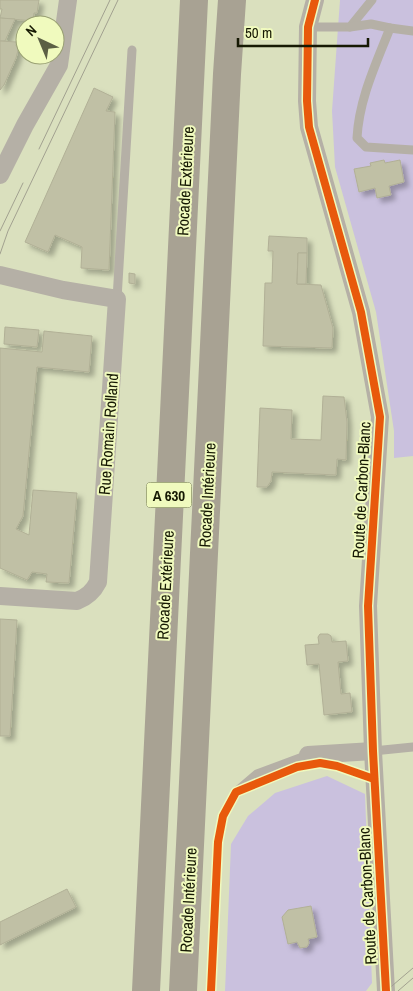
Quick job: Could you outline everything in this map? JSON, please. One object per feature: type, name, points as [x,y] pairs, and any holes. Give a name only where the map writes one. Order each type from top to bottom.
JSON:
[{"type":"highway","name":"Rocade Extérieure","points":[[146,991],[194,0]]},
{"type":"highway","name":"Rocade Intérieure","points":[[183,991],[232,0]]},
{"type":"highway","points":[[227,74],[236,0]]},
{"type":"street","points":[[0,175],[8,140],[59,65],[68,0]]},
{"type":"street","name":"Route de Carbon-Blanc","points":[[315,0],[308,27],[307,101],[309,127],[361,312],[380,417],[368,606],[373,751],[386,991]]},
{"type":"street","points":[[0,275],[63,290],[117,299]]},
{"type":"street","name":"Rue Romain Rolland","points":[[0,596],[77,601],[86,598],[94,590],[98,582],[117,299]]},
{"type":"street","points":[[308,755],[373,751]]},
{"type":"lane","points":[[350,27],[372,0]]},
{"type":"lane","points":[[308,27],[350,27],[371,24],[413,31]]},
{"type":"lane","points":[[390,28],[365,93],[357,138],[366,147],[413,150]]},
{"type":"lane","points":[[117,299],[132,50]]},
{"type":"lane","points":[[373,751],[413,747]]},
{"type":"lane","points":[[236,792],[257,774],[308,755]]},
{"type":"shaded area","points":[[340,0],[413,0],[413,456],[394,458],[394,431],[376,312],[335,167],[332,111]]},
{"type":"shaded area","points":[[327,776],[365,794],[372,983],[366,991],[225,991],[231,844],[248,816],[275,793]]},
{"type":"building","points":[[0,0],[39,0],[37,13],[34,13],[34,15],[15,15],[15,19],[0,18],[2,9],[0,9]]},
{"type":"building","points":[[0,18],[15,19],[5,41],[0,41]]},
{"type":"building","points":[[0,41],[15,42],[15,60],[0,90]]},
{"type":"building","points":[[94,88],[113,97],[106,111],[115,112],[109,270],[81,268],[82,247],[55,235],[48,252],[25,242]]},
{"type":"building","points":[[384,160],[385,163],[400,160],[404,182],[389,186],[391,195],[377,198],[375,188],[359,192],[354,169],[371,166],[370,163]]},
{"type":"building","points":[[269,236],[307,238],[307,253],[298,253],[297,284],[321,285],[333,328],[332,348],[263,346],[265,283],[272,283],[273,251],[268,251]]},
{"type":"building","points":[[298,253],[307,253],[306,284],[297,284]]},
{"type":"building","points":[[129,273],[135,274],[135,284],[129,283]]},
{"type":"building","points":[[5,327],[39,330],[37,347],[4,344]]},
{"type":"building","points":[[44,331],[92,336],[89,372],[37,367],[23,516],[16,529],[29,535],[33,490],[77,493],[69,583],[46,582],[47,574],[32,572],[27,580],[0,568],[0,348],[42,352]]},
{"type":"building","points":[[323,396],[344,397],[347,422],[346,460],[337,459],[336,475],[272,472],[271,481],[267,487],[257,487],[260,408],[292,410],[291,439],[321,440]]},
{"type":"building","points":[[0,619],[17,620],[10,736],[0,736]]},
{"type":"building","points":[[320,634],[331,636],[332,642],[346,641],[348,661],[338,662],[341,694],[350,693],[352,712],[324,715],[319,664],[307,665],[305,645],[319,644],[318,637]]},
{"type":"building","points":[[67,889],[76,907],[0,945],[0,922]]},
{"type":"building","points":[[311,906],[317,937],[308,939],[307,947],[300,948],[297,942],[288,944],[282,917],[288,910]]},
{"type":"tram line","points":[[39,149],[110,0]]},
{"type":"tram line","points":[[0,254],[8,231],[118,0]]},
{"type":"tram line","points":[[0,231],[23,183]]},
{"type":"tram line","points":[[386,991],[413,968]]},
{"type":"tram line","points":[[398,991],[413,978]]},
{"type":"cycle path","points":[[315,0],[308,27],[307,101],[309,127],[361,312],[380,417],[368,606],[373,751],[386,991]]},
{"type":"cycle path","points":[[211,991],[218,842],[223,816],[236,792],[297,767],[320,763],[337,766],[374,779]]}]
